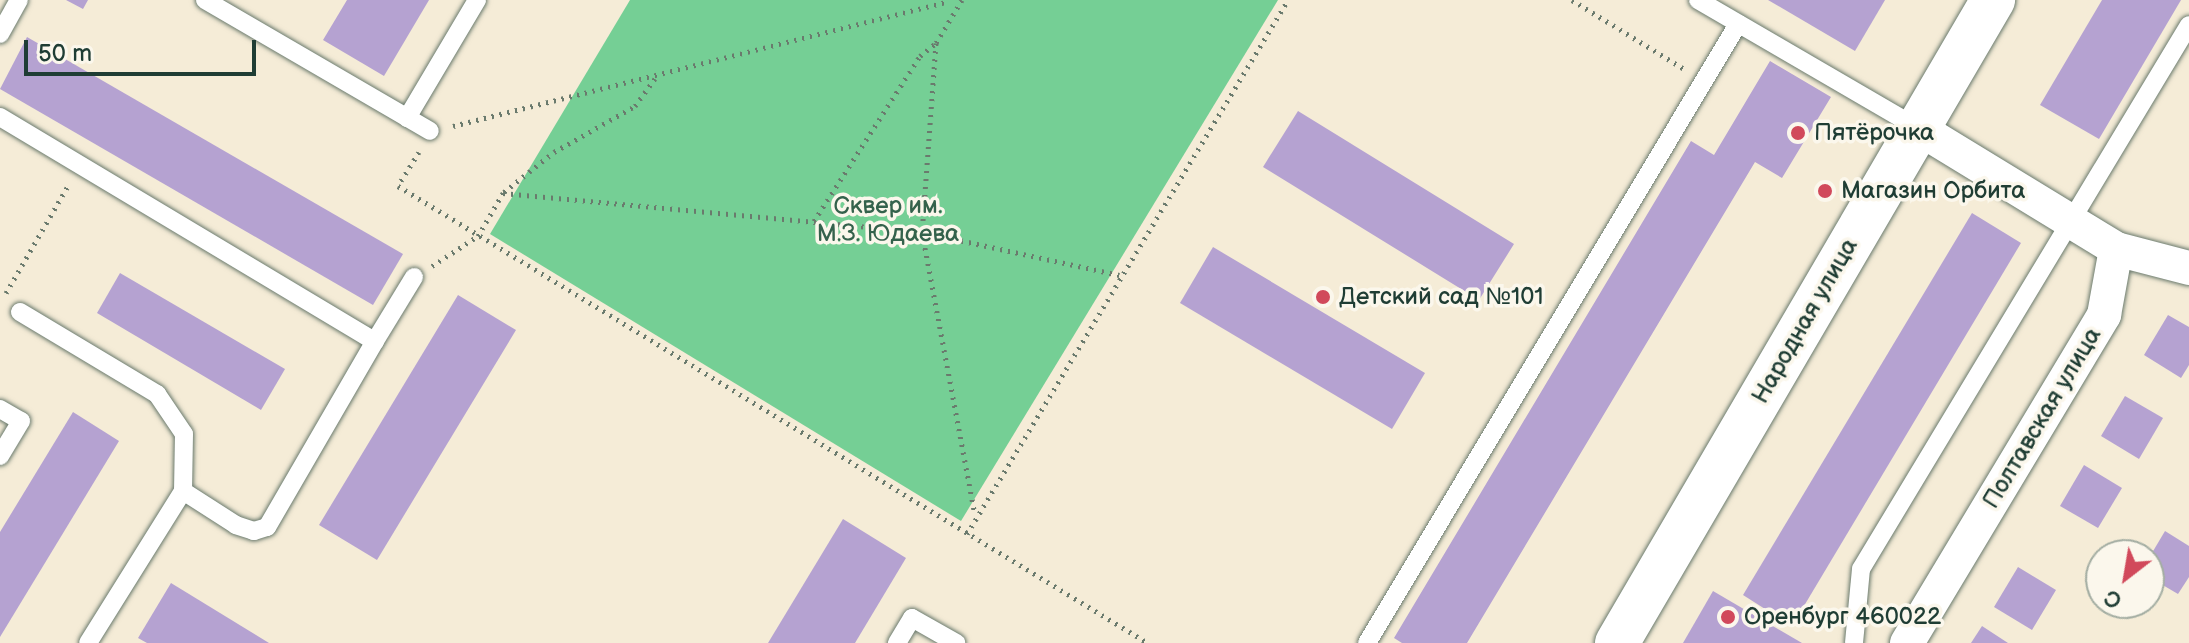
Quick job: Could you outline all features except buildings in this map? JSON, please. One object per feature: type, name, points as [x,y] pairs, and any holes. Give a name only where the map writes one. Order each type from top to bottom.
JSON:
[{"type":"street","name":"Народная улица","points":[[1617,643],[1993,0]]},
{"type":"street","points":[[1918,128],[2116,249],[2189,268]]},
{"type":"street","name":"Полтавская улица","points":[[1907,643],[2104,315],[2116,249]]},
{"type":"lane","points":[[0,34],[19,0]]},
{"type":"lane","points":[[205,0],[430,131]]},
{"type":"lane","points":[[407,118],[477,0]]},
{"type":"lane","points":[[1698,0],[1918,128]]},
{"type":"lane","points":[[1367,643],[1738,24]]},
{"type":"lane","points":[[1854,643],[1861,569],[2189,25]]},
{"type":"lane","points":[[0,117],[375,341]]},
{"type":"lane","points":[[183,491],[236,525],[254,531],[267,527],[414,277]]},
{"type":"lane","points":[[20,312],[157,394],[184,434],[183,491],[88,643]]},
{"type":"lane","points":[[0,409],[21,421],[0,456]]},
{"type":"lane","points":[[897,643],[912,618],[956,643]]},
{"type":"path","points":[[814,221],[920,56],[936,43],[962,0]]},
{"type":"path","points":[[967,534],[975,514],[1288,0]]},
{"type":"path","points":[[1572,0],[1702,80]]},
{"type":"path","points":[[957,9],[945,1],[655,78],[430,131],[398,186],[1148,643]]},
{"type":"path","points":[[936,43],[922,232],[975,514]]},
{"type":"path","points":[[414,277],[478,236],[503,193],[554,152],[635,106],[655,78]]},
{"type":"path","points":[[2,301],[80,166]]},
{"type":"path","points":[[503,193],[922,232],[1119,275]]},
{"type":"green space","name":"Сквер им. М.З. Юдаева","points":[[630,0],[1278,0],[961,521],[490,234]]},
{"type":"place","name":"Пятёрочка","points":[[1798,133]]},
{"type":"place","name":"Магазин Орбита","points":[[1825,191]]},
{"type":"place","name":"Детский сад №101","points":[[1323,297]]},
{"type":"place","name":"Оренбург 460022","points":[[1728,617]]}]
